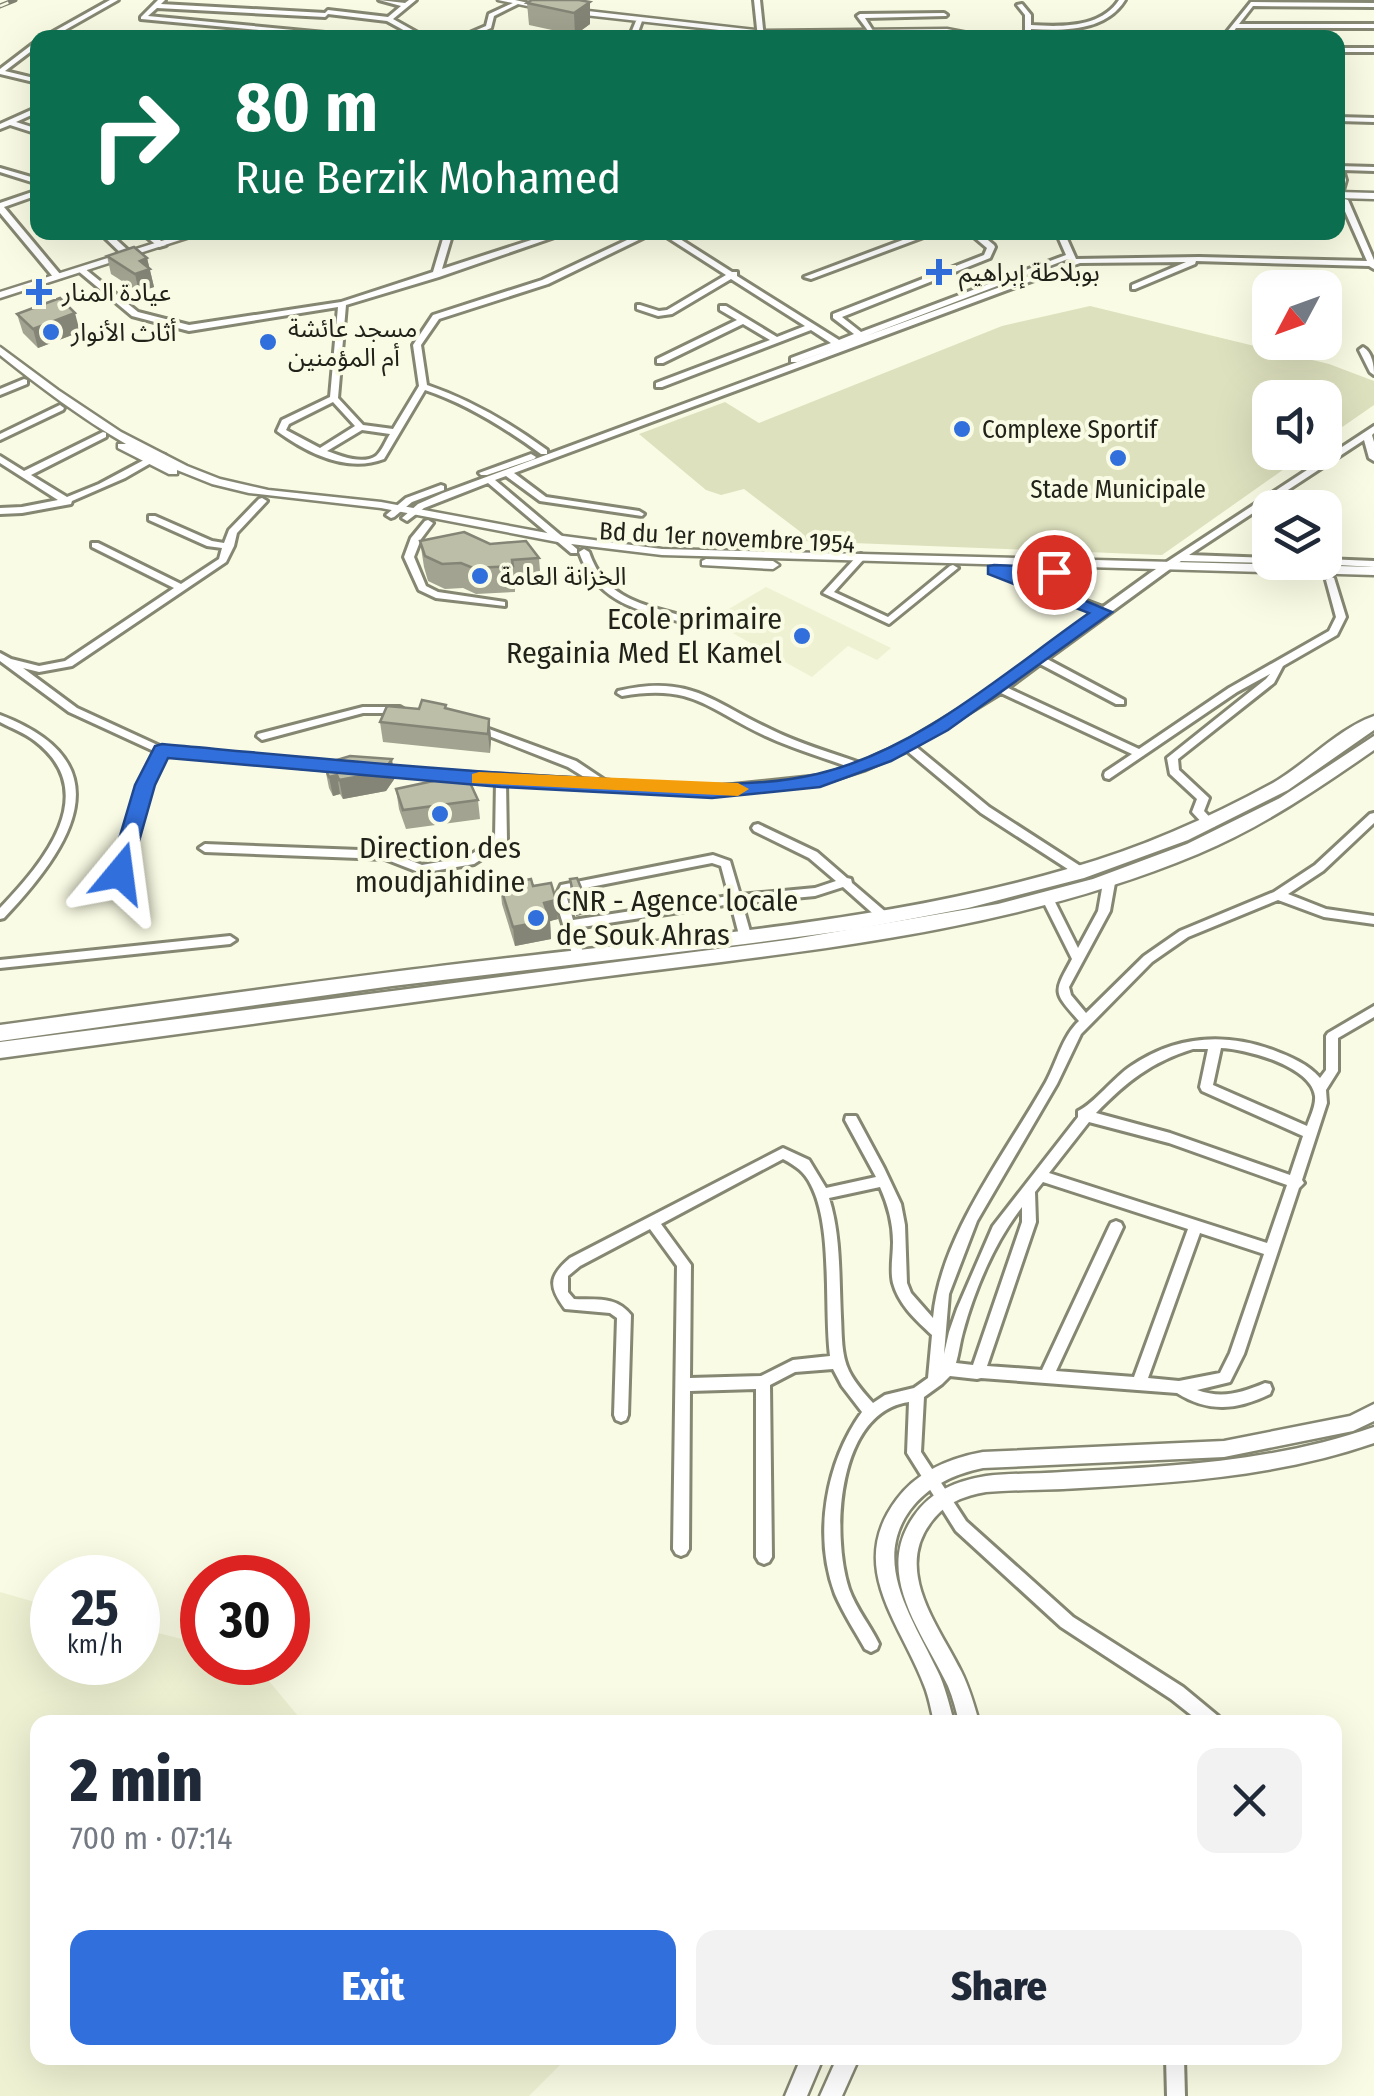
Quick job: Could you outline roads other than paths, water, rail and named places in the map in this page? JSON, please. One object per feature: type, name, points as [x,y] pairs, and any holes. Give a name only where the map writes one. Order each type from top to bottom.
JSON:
[{"type":"highway","points":[[0,1032],[883,916],[1081,872],[1144,853],[1210,824],[1290,783],[1374,722]]},
{"type":"highway","points":[[0,1050],[842,938],[1049,901],[1109,884],[1208,844],[1264,816],[1374,742]]},
{"type":"street","points":[[60,30],[114,0]]},
{"type":"street","points":[[315,30],[326,14],[346,0]]},
{"type":"street","points":[[382,0],[409,2]]},
{"type":"street","points":[[757,0],[761,30]]},
{"type":"street","points":[[1031,27],[1080,25],[1114,12],[1122,0]]},
{"type":"street","points":[[389,19],[409,2]]},
{"type":"street","points":[[481,30],[489,27],[492,15],[515,2],[718,30]]},
{"type":"street","points":[[1232,30],[1247,6],[1278,2],[1370,3],[1374,16]]},
{"type":"street","points":[[267,30],[144,19],[159,3],[389,19],[409,30]]},
{"type":"street","points":[[1020,5],[1030,30]]},
{"type":"street","points":[[935,8],[944,15],[947,30]]},
{"type":"street","points":[[870,30],[862,15],[944,15]]},
{"type":"street","points":[[635,30],[638,21]]},
{"type":"street","points":[[1235,26],[1374,26]]},
{"type":"street","points":[[0,72],[30,47]]},
{"type":"street","points":[[1345,50],[1374,50]]},
{"type":"street","points":[[23,51],[30,53]]},
{"type":"street","points":[[0,72],[30,79]]},
{"type":"street","points":[[4,125],[30,113]]},
{"type":"street","points":[[1345,119],[1374,120]]},
{"type":"street","points":[[4,125],[30,130]]},
{"type":"street","points":[[1345,168],[1374,169]]},
{"type":"street","points":[[0,170],[30,179]]},
{"type":"street","points":[[30,195],[0,207],[57,276]]},
{"type":"street","points":[[1345,197],[1374,198]]},
{"type":"street","points":[[0,350],[77,409],[154,458],[248,490],[394,511],[838,343],[864,338],[1079,261],[1199,258],[1373,266],[1345,209]]},
{"type":"street","points":[[112,240],[129,256]]},
{"type":"street","points":[[154,240],[162,246]]},
{"type":"street","points":[[0,295],[179,240]]},
{"type":"street","points":[[436,274],[447,240]]},
{"type":"street","points":[[80,270],[135,314],[189,328],[342,304],[536,240]]},
{"type":"street","points":[[334,398],[280,428],[319,452],[372,462],[381,457],[423,386],[417,345],[436,317],[545,282],[634,240]]},
{"type":"street","points":[[677,240],[848,350]]},
{"type":"street","points":[[808,277],[910,240]]},
{"type":"street","points":[[864,338],[836,316],[986,256],[991,246],[983,240]]},
{"type":"street","points":[[1062,240],[1067,256]]},
{"type":"street","points":[[409,514],[490,480],[848,350],[864,338],[1067,256],[1079,261]]},
{"type":"street","points":[[1136,287],[1199,258]]},
{"type":"street","points":[[640,307],[658,314],[669,312],[734,274]]},
{"type":"street","points":[[342,304],[334,398],[360,427]]},
{"type":"street","points":[[723,308],[776,340]]},
{"type":"street","points":[[660,361],[744,320]]},
{"type":"street","points":[[659,384],[813,326]]},
{"type":"street","points":[[1363,350],[1374,372]]},
{"type":"street","name":"Bd du 1er novembre 1954","points":[[0,361],[60,408],[103,435],[208,488],[262,500],[394,511],[428,523],[579,552],[681,562],[857,561],[994,570],[1252,578]]},
{"type":"street","points":[[0,392],[24,382]]},
{"type":"street","points":[[423,386],[444,392],[544,452]]},
{"type":"street","points":[[0,437],[60,408]]},
{"type":"street","points":[[319,452],[360,427],[394,432]]},
{"type":"street","points":[[2,659],[73,710],[162,751],[501,780],[712,791],[820,780],[908,746],[1000,689],[1153,575],[1371,432],[1374,458]]},
{"type":"street","points":[[24,475],[103,435]]},
{"type":"street","points":[[0,458],[68,502]]},
{"type":"street","points":[[0,511],[42,510],[68,502],[154,458]]},
{"type":"street","points":[[508,474],[526,490],[553,502],[640,514]]},
{"type":"street","points":[[490,480],[579,552],[588,572],[604,591],[688,621]]},
{"type":"street","points":[[2,659],[39,669],[68,664],[223,560],[236,525],[262,500]]},
{"type":"street","points":[[409,514],[662,552],[857,561],[1252,561]]},
{"type":"street","points":[[152,518],[210,544],[229,546]]},
{"type":"street","points":[[428,523],[416,538],[410,558],[422,588],[436,595],[501,604]]},
{"type":"street","points":[[94,544],[181,588]]},
{"type":"street","points":[[857,561],[828,594],[890,621],[953,568]]},
{"type":"street","points":[[1175,562],[1374,568]]},
{"type":"street","points":[[1342,564],[1374,568]]},
{"type":"street","points":[[994,570],[1103,612]]},
{"type":"street","points":[[1110,775],[1338,625],[1340,608],[1332,580]]},
{"type":"street","name":"Bd du 1er novembre 1954","points":[[1332,580],[1374,581]]},
{"type":"street","points":[[1038,659],[1120,702]]},
{"type":"street","points":[[1210,824],[1198,812],[1202,796],[1174,771],[1171,762],[1270,680],[1279,667]]},
{"type":"street","points":[[622,693],[656,686],[691,691],[762,730],[860,767]]},
{"type":"street","points":[[1000,689],[1140,754]]},
{"type":"street","points":[[262,736],[363,710],[418,712]]},
{"type":"street","points":[[1199,713],[1216,722]]},
{"type":"street","points":[[0,718],[35,734],[70,772],[71,808],[65,836],[46,866],[0,915]]},
{"type":"street","points":[[464,722],[572,764],[603,784]]},
{"type":"street","points":[[908,746],[986,810],[1081,872]]},
{"type":"street","points":[[120,873],[145,785],[162,751]]},
{"type":"street","points":[[205,848],[371,854],[421,869],[454,866],[482,855],[501,841],[501,780]]},
{"type":"street","points":[[940,1375],[937,1331],[942,1294],[971,1219],[1053,1082],[1064,1048],[1148,959],[1184,934],[1278,895],[1319,868],[1374,817]]},
{"type":"street","points":[[758,828],[813,855],[883,916]]},
{"type":"street","points":[[578,958],[560,898],[571,885],[700,861],[718,860],[726,864],[745,935]]},
{"type":"street","points":[[568,925],[737,899],[803,894],[847,882]]},
{"type":"street","points":[[1086,1021],[1064,997],[1062,987],[1104,910],[1109,884]]},
{"type":"street","points":[[1278,895],[1324,913],[1374,920]]},
{"type":"street","points":[[1049,901],[1076,958]]},
{"type":"street","points":[[0,964],[230,940]]},
{"type":"street","points":[[940,1375],[1179,1387],[1225,1378],[1297,1183],[1321,1087],[1332,1071],[1332,1036],[1336,1030],[1374,1011]]},
{"type":"street","points":[[871,1644],[841,1590],[831,1500],[841,1467],[872,1413],[891,1398],[917,1394],[940,1375],[1002,1222],[1083,1115],[1109,1086],[1156,1056],[1216,1043],[1239,1042],[1280,1058],[1314,1078],[1321,1087]]},
{"type":"street","points":[[1216,1043],[1205,1084],[1209,1090],[1312,1134]]},
{"type":"street","points":[[1083,1115],[1170,1138],[1297,1183]]},
{"type":"street","points":[[851,1120],[895,1207],[901,1292],[910,1308],[937,1331]]},
{"type":"street","points":[[621,1415],[624,1315],[613,1307],[570,1305],[558,1282],[574,1262],[783,1153],[796,1158],[824,1194],[838,1362],[872,1413]]},
{"type":"street","points":[[1040,1176],[1274,1251]]},
{"type":"street","points":[[824,1194],[883,1181]]},
{"type":"street","points":[[978,1374],[1030,1222],[1028,1190]]},
{"type":"street","points":[[652,1221],[684,1265],[680,1549]]},
{"type":"street","points":[[1140,1384],[1196,1226]]},
{"type":"street","points":[[1046,1378],[1116,1227]]},
{"type":"street","points":[[683,1386],[763,1382],[793,1366],[838,1362]]},
{"type":"street","points":[[763,1382],[764,1556]]},
{"type":"street","points":[[1179,1387],[1212,1404],[1251,1397],[1265,1389]]},
{"type":"street","points":[[917,1394],[914,1453],[979,1546],[1067,1622],[1177,1693],[1204,1715]]},
{"type":"street","points":[[942,1715],[934,1683],[890,1595],[882,1563],[882,1548],[900,1506],[929,1478],[958,1464],[983,1460],[1224,1449],[1353,1422],[1374,1412]]},
{"type":"street","points":[[966,1715],[943,1653],[911,1592],[906,1556],[921,1520],[942,1498],[988,1485],[1229,1472],[1346,1446],[1374,1435]]},
{"type":"street","points":[[796,2096],[809,2065]]},
{"type":"street","points":[[830,2096],[845,2065]]},
{"type":"street","points":[[1175,2065],[1176,2096]]},
{"type":"railway","points":[[0,6],[15,0]]},
{"type":"place","name":"بوبلاطة إبراهيم","points":[[939,272]]},
{"type":"place","name":"عيادة المنار","points":[[39,292]]},
{"type":"place","name":"أثاث الأنوار","points":[[51,332]]},
{"type":"place","name":"مسجد عائشة أم المؤمنين","points":[[268,342]]},
{"type":"place","name":"Complexe Sportif","points":[[962,429]]},
{"type":"place","name":"Stade Municipale","points":[[1118,458]]},
{"type":"place","name":"الخزانة العامة","points":[[480,576]]},
{"type":"place","name":"Ecole primaire Regainia Med El Kamel","points":[[802,636]]},
{"type":"place","name":"Direction des moudjahidine","points":[[440,814]]},
{"type":"place","name":"CNR - Agence locale de Souk Ahras","points":[[536,918]]}]
